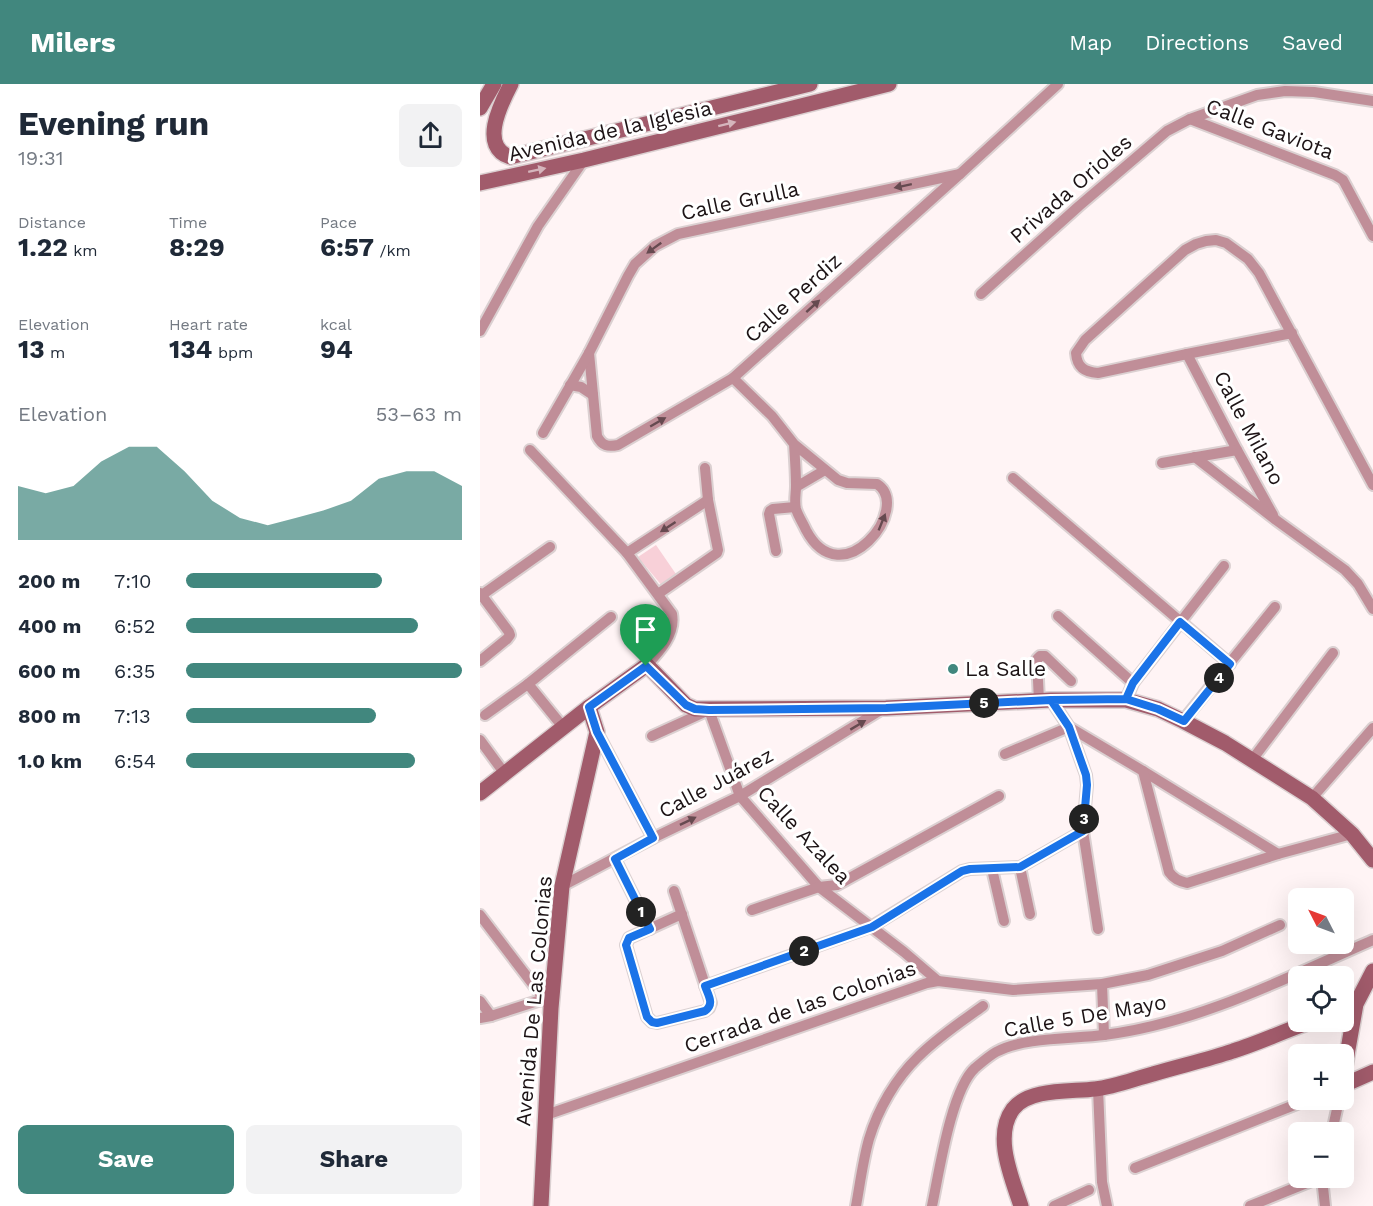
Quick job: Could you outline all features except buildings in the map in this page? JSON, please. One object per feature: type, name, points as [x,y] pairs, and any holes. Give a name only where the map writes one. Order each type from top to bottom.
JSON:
[{"type":"street","points":[[480,108],[494,84]]},
{"type":"street","name":"Avenida de la Iglesia","points":[[512,84],[491,120],[488,130],[490,146],[501,155],[510,157],[810,84]]},
{"type":"street","name":"Avenida de la Iglesia","points":[[480,183],[584,160],[889,84]]},
{"type":"street","name":"Calle Perdiz","points":[[589,353],[597,436],[606,446],[618,445],[733,378],[1058,84]]},
{"type":"street","name":"Privada Orioles","points":[[981,294],[1167,131],[1190,119],[1257,95],[1285,91],[1314,92],[1373,101]]},
{"type":"street","name":"Calle Gaviota","points":[[1190,119],[1343,180],[1373,236]]},
{"type":"street","points":[[480,331],[538,226],[584,160]]},
{"type":"street","name":"Calle Grulla","points":[[543,433],[589,353],[635,264],[655,246],[678,234],[960,174]]},
{"type":"street","points":[[1292,333],[1098,373],[1082,368],[1076,361],[1076,353],[1085,340],[1185,250],[1206,241],[1216,240],[1226,243],[1248,259],[1259,273],[1292,333],[1373,484]]},
{"type":"street","name":"Calle Milano","points":[[1187,354],[1276,520]]},
{"type":"street","points":[[733,378],[772,416],[794,444],[838,480],[847,483],[877,484],[885,492],[887,506],[883,522],[877,534],[868,543],[850,554],[838,555],[827,553],[811,539],[795,507],[794,444]]},
{"type":"street","points":[[570,385],[576,385],[593,395]]},
{"type":"street","points":[[480,793],[589,707],[646,666],[662,648],[672,626],[672,614],[627,553],[530,450]]},
{"type":"street","points":[[1162,463],[1237,450]]},
{"type":"street","name":"Calle Milano","points":[[1195,457],[1345,570],[1358,584],[1373,609]]},
{"type":"street","points":[[658,594],[717,553],[705,468]]},
{"type":"street","points":[[796,487],[825,470]]},
{"type":"street","points":[[1013,478],[1230,664]]},
{"type":"street","points":[[627,553],[708,500]]},
{"type":"street","points":[[776,551],[770,510],[795,507]]},
{"type":"street","points":[[480,661],[510,635],[481,594],[550,547]]},
{"type":"street","points":[[1126,699],[1133,683],[1224,566]]},
{"type":"street","points":[[1184,721],[1275,607]]},
{"type":"street","points":[[1058,616],[1133,683]]},
{"type":"street","points":[[485,715],[528,684],[610,617]]},
{"type":"street","points":[[1252,760],[1333,654]]},
{"type":"street","points":[[1071,681],[1045,656],[1040,656],[1037,660],[1045,700],[1069,727],[1278,855]]},
{"type":"street","points":[[646,666],[686,705],[695,709],[709,710],[886,708],[1045,700],[1126,699],[1158,709],[1184,721],[1225,743],[1312,798],[1352,834],[1373,860]]},
{"type":"street","points":[[528,684],[563,728]]},
{"type":"street","points":[[589,707],[597,732],[653,838]]},
{"type":"street","name":"Calle Juárez","points":[[562,886],[740,796],[886,708]]},
{"type":"street","points":[[652,736],[709,710]]},
{"type":"street","name":"Calle Azalea","points":[[709,710],[740,796],[819,887],[938,981]]},
{"type":"street","points":[[1005,754],[1069,727]]},
{"type":"street","points":[[1069,727],[1086,775],[1083,831],[1098,929]]},
{"type":"street","points":[[1312,798],[1373,728]]},
{"type":"street","name":"Avenida De Las Colonias","points":[[541,1206],[546,1115],[547,1003],[562,886],[597,732]]},
{"type":"street","points":[[480,740],[505,774]]},
{"type":"street","points":[[1143,771],[1169,872],[1173,878],[1187,883],[1352,834]]},
{"type":"street","points":[[752,910],[819,887],[837,885],[999,796]]},
{"type":"street","points":[[705,986],[872,927],[962,871],[1020,867],[1083,831]]},
{"type":"street","points":[[615,859],[650,929]]},
{"type":"street","points":[[1020,867],[1030,914]]},
{"type":"street","points":[[992,869],[1004,921]]},
{"type":"street","points":[[674,891],[682,914],[711,1003],[710,1008],[705,1011],[657,1023],[652,1022],[647,1017],[626,945],[629,938],[682,914]]},
{"type":"street","points":[[480,915],[547,1003],[486,1017],[480,1001]]},
{"type":"street","name":"Cerrada de las Colonias","points":[[546,1115],[927,983],[938,981],[1013,990],[1102,984],[1159,972],[1222,951],[1280,925]]},
{"type":"street","name":"Calle 5 De Mayo","points":[[932,1206],[956,1101],[963,1084],[973,1070],[996,1052],[1019,1043],[1104,1035],[1144,1028],[1219,1006],[1373,940]]},
{"type":"street","points":[[1354,1000],[1373,971]]},
{"type":"street","points":[[1102,984],[1104,1035]]},
{"type":"street","points":[[856,1206],[869,1140],[884,1102],[916,1058],[983,1006]]},
{"type":"street","points":[[1021,1206],[1006,1162],[1004,1134],[1012,1110],[1018,1104],[1042,1094],[1098,1089],[1232,1052],[1288,1030]]},
{"type":"street","points":[[1354,1081],[1373,1072]]},
{"type":"street","points":[[1098,1089],[1102,1182],[1107,1206]]},
{"type":"street","points":[[1135,1168],[1288,1108]]},
{"type":"street","points":[[1250,1206],[1296,1188]]},
{"type":"street","points":[[1322,1188],[1325,1206]]},
{"type":"street","points":[[1054,1206],[1089,1190]]},
{"type":"shaded area","points":[[656,545],[678,577],[663,587],[638,557]]},
{"type":"place","name":"La Salle","points":[[953,669]]},
{"type":"route","points":[[646,666],[589,707],[597,732],[653,838],[615,859],[650,929],[629,938],[626,945],[647,1017],[657,1023],[710,1008],[711,1003],[705,986],[872,927],[962,871],[1020,867],[1083,831],[1086,775],[1069,727],[1051,700],[1126,699],[1158,709],[1184,721],[1230,664],[1180,622],[1133,683],[1126,699],[1051,700],[886,708],[709,710],[695,709],[686,705],[646,666]]}]
